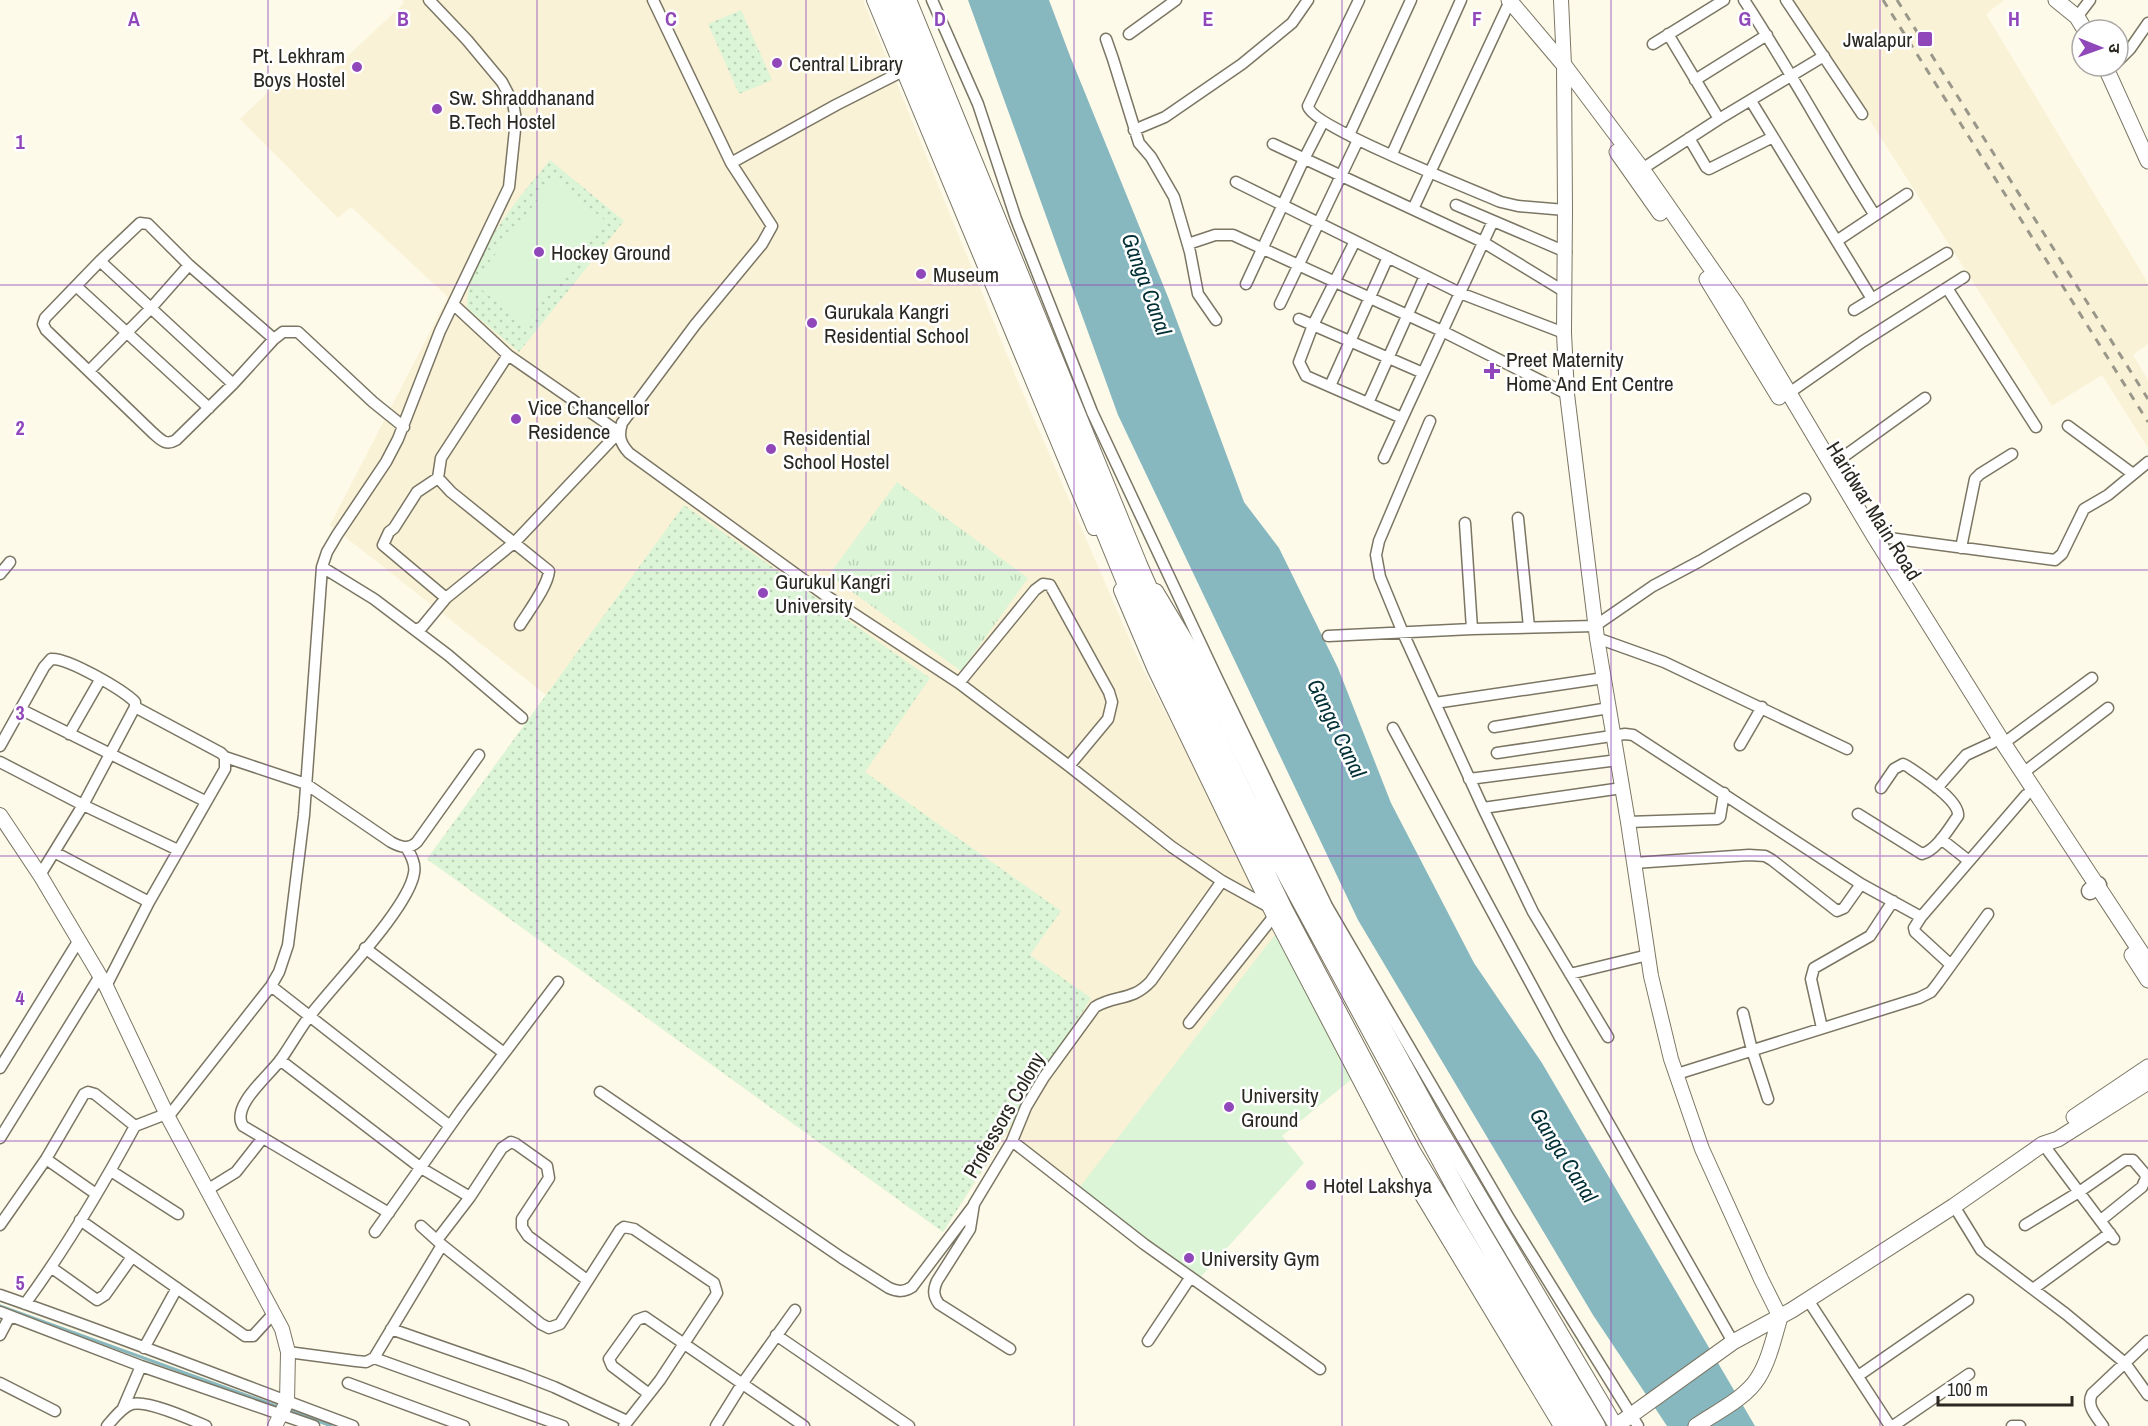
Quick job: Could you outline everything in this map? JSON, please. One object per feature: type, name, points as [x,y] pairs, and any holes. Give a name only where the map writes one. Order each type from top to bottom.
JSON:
[{"type":"highway","points":[[888,0],[1125,580],[1283,909],[1412,1153],[1569,1398],[1596,1426]]},
{"type":"highway","points":[[907,0],[1137,565],[1181,663],[1246,799],[1569,1398],[1577,1426]]},
{"type":"main road","points":[[2056,0],[2075,18]]},
{"type":"main road","name":"Haridwar Main Road","points":[[1510,1],[1564,65],[1642,169],[1736,303],[1998,743],[2026,795],[2148,963]]},
{"type":"main road","name":"Haridwar Main Road","points":[[1564,65],[1584,106],[1704,274],[1821,467],[1998,743],[2023,772],[2148,980]]},
{"type":"main road","points":[[2116,78],[2148,161]]},
{"type":"main road","points":[[1616,1426],[1637,1416],[1733,1341],[1808,1300],[1954,1206],[2043,1144],[2053,1132],[2148,1067]]},
{"type":"main road","points":[[2043,1144],[2058,1139],[2148,1082]]},
{"type":"main road","points":[[1696,1426],[1744,1393],[1759,1377],[1780,1317]]},
{"type":"street","points":[[25,1304],[52,1268],[111,1171],[135,1126],[167,1115],[271,986],[279,972],[288,945],[306,784],[322,567],[332,543],[386,462],[404,427],[440,331],[509,187],[516,120],[513,103],[502,82],[429,0]]},
{"type":"street","points":[[415,630],[422,627],[446,598],[514,542],[619,432],[622,423],[695,325],[762,244],[772,226],[731,163],[653,0]]},
{"type":"street","points":[[874,0],[1155,670],[1273,912],[1408,1172],[1561,1426]]},
{"type":"street","points":[[932,0],[978,105],[1016,219],[1092,412],[1327,906],[1503,1208],[1637,1416]]},
{"type":"street","points":[[1129,34],[1176,0]]},
{"type":"street","points":[[1134,130],[1165,117],[1242,64],[1292,24],[1308,0]]},
{"type":"street","points":[[1359,0],[1308,106],[1310,112],[1323,122],[1353,138],[1501,202],[1518,206],[1565,210]]},
{"type":"street","points":[[1280,304],[1341,176],[1353,138],[1411,0]]},
{"type":"street","points":[[1392,154],[1461,0]]},
{"type":"street","points":[[1561,0],[1566,252],[1564,333],[1567,394],[1596,632],[1648,955],[1671,1059],[1702,1149],[1780,1317]]},
{"type":"street","points":[[1653,44],[1724,0]]},
{"type":"street","points":[[1744,0],[1793,76],[1834,151],[1874,214]]},
{"type":"street","points":[[1786,0],[1862,114]]},
{"type":"street","points":[[2083,18],[2090,0]]},
{"type":"street","points":[[1413,209],[1510,1]]},
{"type":"street","points":[[2130,46],[2146,29]]},
{"type":"street","points":[[1668,34],[1719,119]]},
{"type":"street","points":[[1695,80],[1767,35]]},
{"type":"street","points":[[1106,39],[1139,143],[1151,157],[1174,197],[1188,244],[1198,294],[1216,320]]},
{"type":"street","points":[[1642,169],[1719,119],[1824,56]]},
{"type":"street","points":[[731,163],[903,71]]},
{"type":"street","points":[[1751,100],[1872,299]]},
{"type":"street","points":[[1246,284],[1323,122]]},
{"type":"street","points":[[1689,138],[1709,170],[1773,137]]},
{"type":"street","points":[[1273,144],[1483,242],[1565,292]]},
{"type":"street","points":[[1236,182],[1460,293],[1564,333]]},
{"type":"street","points":[[1838,240],[1907,194]]},
{"type":"street","points":[[1456,206],[1566,252]]},
{"type":"street","points":[[1384,458],[1493,221]]},
{"type":"street","points":[[274,339],[189,265],[144,222],[135,227],[100,261],[45,318],[43,324],[46,330],[166,443],[176,440],[283,332],[298,332],[373,402],[404,427]]},
{"type":"street","points":[[1188,244],[1215,235],[1233,235],[1442,331],[1567,394]]},
{"type":"street","points":[[1355,241],[1313,325],[1299,362],[1306,376],[1402,418]]},
{"type":"street","points":[[1854,310],[1947,253]]},
{"type":"street","points":[[1330,387],[1388,257]]},
{"type":"street","points":[[100,261],[232,384]]},
{"type":"street","points":[[89,371],[189,265]]},
{"type":"street","points":[[1368,404],[1425,276]]},
{"type":"street","points":[[1789,393],[1862,342],[1964,277]]},
{"type":"street","points":[[76,286],[209,408]]},
{"type":"street","points":[[1947,288],[2036,427]]},
{"type":"street","points":[[453,304],[508,355],[619,432],[621,444],[629,453],[822,593],[959,683],[1172,847],[1273,912]]},
{"type":"street","points":[[1299,319],[1423,373]]},
{"type":"street","points":[[446,598],[383,545],[389,532],[394,528],[417,492],[438,478],[441,458],[508,355]]},
{"type":"street","points":[[1832,465],[1925,398]]},
{"type":"street","points":[[1430,421],[1379,541],[1376,555],[1380,577],[1469,779],[1533,912],[1608,1037]]},
{"type":"street","points":[[2068,426],[2133,474]]},
{"type":"street","points":[[1961,548],[1975,479],[2012,454]]},
{"type":"street","points":[[1874,536],[2055,560],[2062,554],[2084,509],[2108,495],[2148,462]]},
{"type":"street","points":[[438,478],[451,492],[544,566],[549,575],[520,625]]},
{"type":"street","points":[[1596,632],[1653,586],[1805,499]]},
{"type":"street","points":[[1518,518],[1529,627]]},
{"type":"street","points":[[1465,524],[1472,628]]},
{"type":"street","points":[[0,574],[10,562]]},
{"type":"street","points":[[1137,565],[1161,597],[1191,649],[1296,866],[1436,1122],[1616,1426]]},
{"type":"street","points":[[322,567],[374,599],[448,655],[522,718]]},
{"type":"street","points":[[959,683],[1035,590],[1044,584],[1050,585],[1109,692],[1112,702],[1108,719],[1069,766]]},
{"type":"street","points":[[1328,636],[1529,627],[1596,632],[1762,707],[1847,749]]},
{"type":"street","points":[[0,746],[44,667],[51,659],[62,659],[134,700],[135,707],[111,755],[40,875]]},
{"type":"street","points":[[1435,704],[1604,678]]},
{"type":"street","points":[[1937,788],[1966,755],[1998,743],[2092,678]]},
{"type":"street","points":[[69,734],[100,680]]},
{"type":"street","points":[[135,707],[225,756],[306,784],[391,842],[406,848],[417,842],[478,755]]},
{"type":"street","points":[[1740,745],[1762,707]]},
{"type":"street","points":[[1494,727],[1609,708]]},
{"type":"street","points":[[2023,772],[2108,708]]},
{"type":"street","points":[[22,710],[205,801]]},
{"type":"street","points":[[1393,728],[1559,1036],[1733,1341]]},
{"type":"street","points":[[1497,753],[1625,734],[1640,738],[1861,884],[1921,917]]},
{"type":"street","points":[[0,1138],[103,981],[225,769],[225,756]]},
{"type":"street","points":[[1469,779],[1618,760]]},
{"type":"street","points":[[0,762],[178,850]]},
{"type":"street","points":[[1858,814],[1918,853],[1926,854],[1941,839],[1958,816],[1959,811],[1956,806],[1937,788],[1903,765],[1894,769],[1881,788]]},
{"type":"street","points":[[1483,808],[1622,788]]},
{"type":"street","points":[[1628,822],[1717,819],[1720,817],[1724,793]]},
{"type":"street","points":[[1951,965],[1915,932],[1914,928],[2026,795]]},
{"type":"street","points":[[2,825],[40,875],[103,981],[167,1115],[274,1312],[282,1329],[288,1352],[282,1412]]},
{"type":"street","points":[[1941,839],[1969,861]]},
{"type":"street","points":[[389,1213],[262,1139],[243,1126],[239,1114],[309,1017],[406,894],[412,880],[414,865],[406,848]]},
{"type":"street","points":[[54,852],[148,903]]},
{"type":"street","points":[[1634,863],[1749,855],[1765,856],[1837,911],[1844,908],[1861,884]]},
{"type":"street","name":"Professors Colony","points":[[1010,1349],[939,1304],[933,1289],[970,1229],[974,1204],[1012,1141],[1033,1094],[1092,1010],[1103,1002],[1132,996],[1145,988],[1222,881]]},
{"type":"street","points":[[1822,1028],[1810,979],[1814,968],[1870,936],[1893,901]]},
{"type":"street","points":[[1189,1023],[1273,912]]},
{"type":"street","points":[[1677,1074],[1919,998],[1931,992],[1988,914]]},
{"type":"street","points":[[0,1068],[79,940]]},
{"type":"street","points":[[365,948],[504,1053]]},
{"type":"street","points":[[1570,974],[1648,955]]},
{"type":"street","points":[[375,1232],[450,1126],[558,982]]},
{"type":"street","points":[[271,986],[450,1126]]},
{"type":"street","points":[[1743,1013],[1768,1099]]},
{"type":"street","points":[[280,1060],[421,1168],[470,1197]]},
{"type":"street","points":[[0,1225],[46,1159],[84,1094],[88,1092],[95,1094],[135,1126]]},
{"type":"street","points":[[600,1092],[842,1258],[897,1291],[905,1291],[912,1287],[974,1204]]},
{"type":"street","points":[[207,1190],[236,1172],[262,1139]]},
{"type":"street","points":[[1012,1141],[1190,1278],[1320,1370]]},
{"type":"street","points":[[288,1352],[366,1362],[374,1358],[440,1242],[506,1144],[511,1142],[547,1166],[549,1178],[525,1213],[522,1227],[528,1236],[587,1280]]},
{"type":"street","points":[[2032,1289],[2112,1236],[2043,1144]]},
{"type":"street","points":[[46,1159],[96,1194]]},
{"type":"street","points":[[2025,1225],[2125,1160],[2133,1160],[2145,1174],[2146,1178],[2142,1187],[2101,1220]]},
{"type":"street","points":[[111,1171],[178,1214]]},
{"type":"street","points":[[1954,1206],[1981,1250],[2125,1363],[2148,1395]]},
{"type":"street","points":[[80,1220],[245,1336],[254,1336],[274,1312]]},
{"type":"street","points":[[391,1329],[523,1375],[625,1424],[684,1345],[714,1298],[716,1288],[714,1283],[634,1229],[624,1227],[560,1324],[549,1328],[541,1324],[422,1226]]},
{"type":"street","points":[[52,1268],[97,1300],[105,1295],[132,1257]]},
{"type":"street","points":[[1148,1341],[1190,1278]]},
{"type":"street","points":[[144,1348],[177,1288]]},
{"type":"street","points":[[0,1295],[206,1369],[303,1424],[314,1426]]},
{"type":"street","points":[[1808,1300],[1892,1426],[1969,1374]]},
{"type":"street","points":[[1858,1376],[1968,1300]]},
{"type":"street","points":[[716,1426],[742,1384],[795,1310]]},
{"type":"street","points":[[0,1335],[5,1314],[141,1366],[282,1412],[352,1426]]},
{"type":"street","points":[[649,1394],[610,1363],[611,1355],[640,1318],[649,1319],[804,1426]]},
{"type":"street","points":[[776,1335],[909,1426]]},
{"type":"street","points":[[2103,1426],[2090,1406],[2089,1400],[2092,1394],[2148,1341]]},
{"type":"street","points":[[374,1358],[563,1426]]},
{"type":"street","points":[[107,1426],[123,1408],[141,1366]]},
{"type":"street","points":[[0,1383],[55,1411]]},
{"type":"street","points":[[348,1383],[458,1425]]},
{"type":"street","points":[[123,1408],[142,1403],[173,1412],[206,1426]]},
{"type":"street","points":[[2012,1426],[2020,1426]]},
{"type":"shaded area","name":"Gurukul Kangri University","points":[[402,0],[863,0],[1019,384],[1139,661],[1353,1078],[1282,1136],[1304,1163],[1079,1188],[1008,1133],[943,1232],[427,859],[546,695],[330,525],[448,297],[351,207],[338,218],[240,119],[289,72],[315,87],[404,3]]},
{"type":"shaded area","points":[[1793,0],[2004,0],[1986,14],[2148,283],[2148,344],[2133,355],[2148,380],[2148,448],[2102,375],[2052,406]]},
{"type":"green space","points":[[741,10],[772,80],[739,94],[708,24]]},
{"type":"green space","points":[[550,160],[624,221],[519,352],[467,308],[469,289],[484,249],[496,229]]},
{"type":"green space","name":"Hockey Ground","points":[[553,180],[606,221],[525,324],[473,283]]},
{"type":"green space","points":[[897,482],[1028,578],[961,671],[829,575]]},
{"type":"green space","points":[[684,505],[930,678],[865,772],[1061,911],[1030,955],[1091,998],[943,1232],[427,859]]},
{"type":"green space","name":"University Ground","points":[[1278,931],[1353,1078],[1282,1136],[1304,1163],[1197,1281],[1079,1188]]},
{"type":"water","name":"Ganga Canal","points":[[968,0],[1049,0],[1168,297],[1244,502],[1279,548],[1338,668],[1391,803],[1474,963],[1542,1063],[1755,1426],[1667,1426],[1593,1315],[1358,920],[1118,415]]},
{"type":"waterway","points":[[0,1306],[279,1407]]},
{"type":"waterway","points":[[288,1410],[331,1426]]},
{"type":"railway","points":[[1883,0],[2148,422]]},
{"type":"railway","points":[[1897,0],[2148,399]]},
{"type":"place","name":"Jwalapur","points":[[1925,39]]},
{"type":"place","name":"Central Library","points":[[777,63]]},
{"type":"place","name":"Pt. Lekhram Boys Hostel","points":[[357,67]]},
{"type":"place","name":"Sw. Shraddhanand B.Tech Hostel","points":[[437,109]]},
{"type":"place","name":"Hockey Ground","points":[[539,252]]},
{"type":"place","name":"Museum","points":[[921,274]]},
{"type":"place","name":"Gurukala Kangri Residential School","points":[[812,323]]},
{"type":"place","name":"Preet Maternity Home And Ent Centre","points":[[1492,371]]},
{"type":"place","name":"Vice Chancellor Residence","points":[[516,419]]},
{"type":"place","name":"Residential School Hostel","points":[[771,449]]},
{"type":"place","name":"Gurukul Kangri University","points":[[763,593]]},
{"type":"place","name":"University Ground","points":[[1229,1107]]},
{"type":"place","name":"Hotel Lakshya","points":[[1311,1185]]},
{"type":"place","name":"University Gym","points":[[1189,1258]]}]
